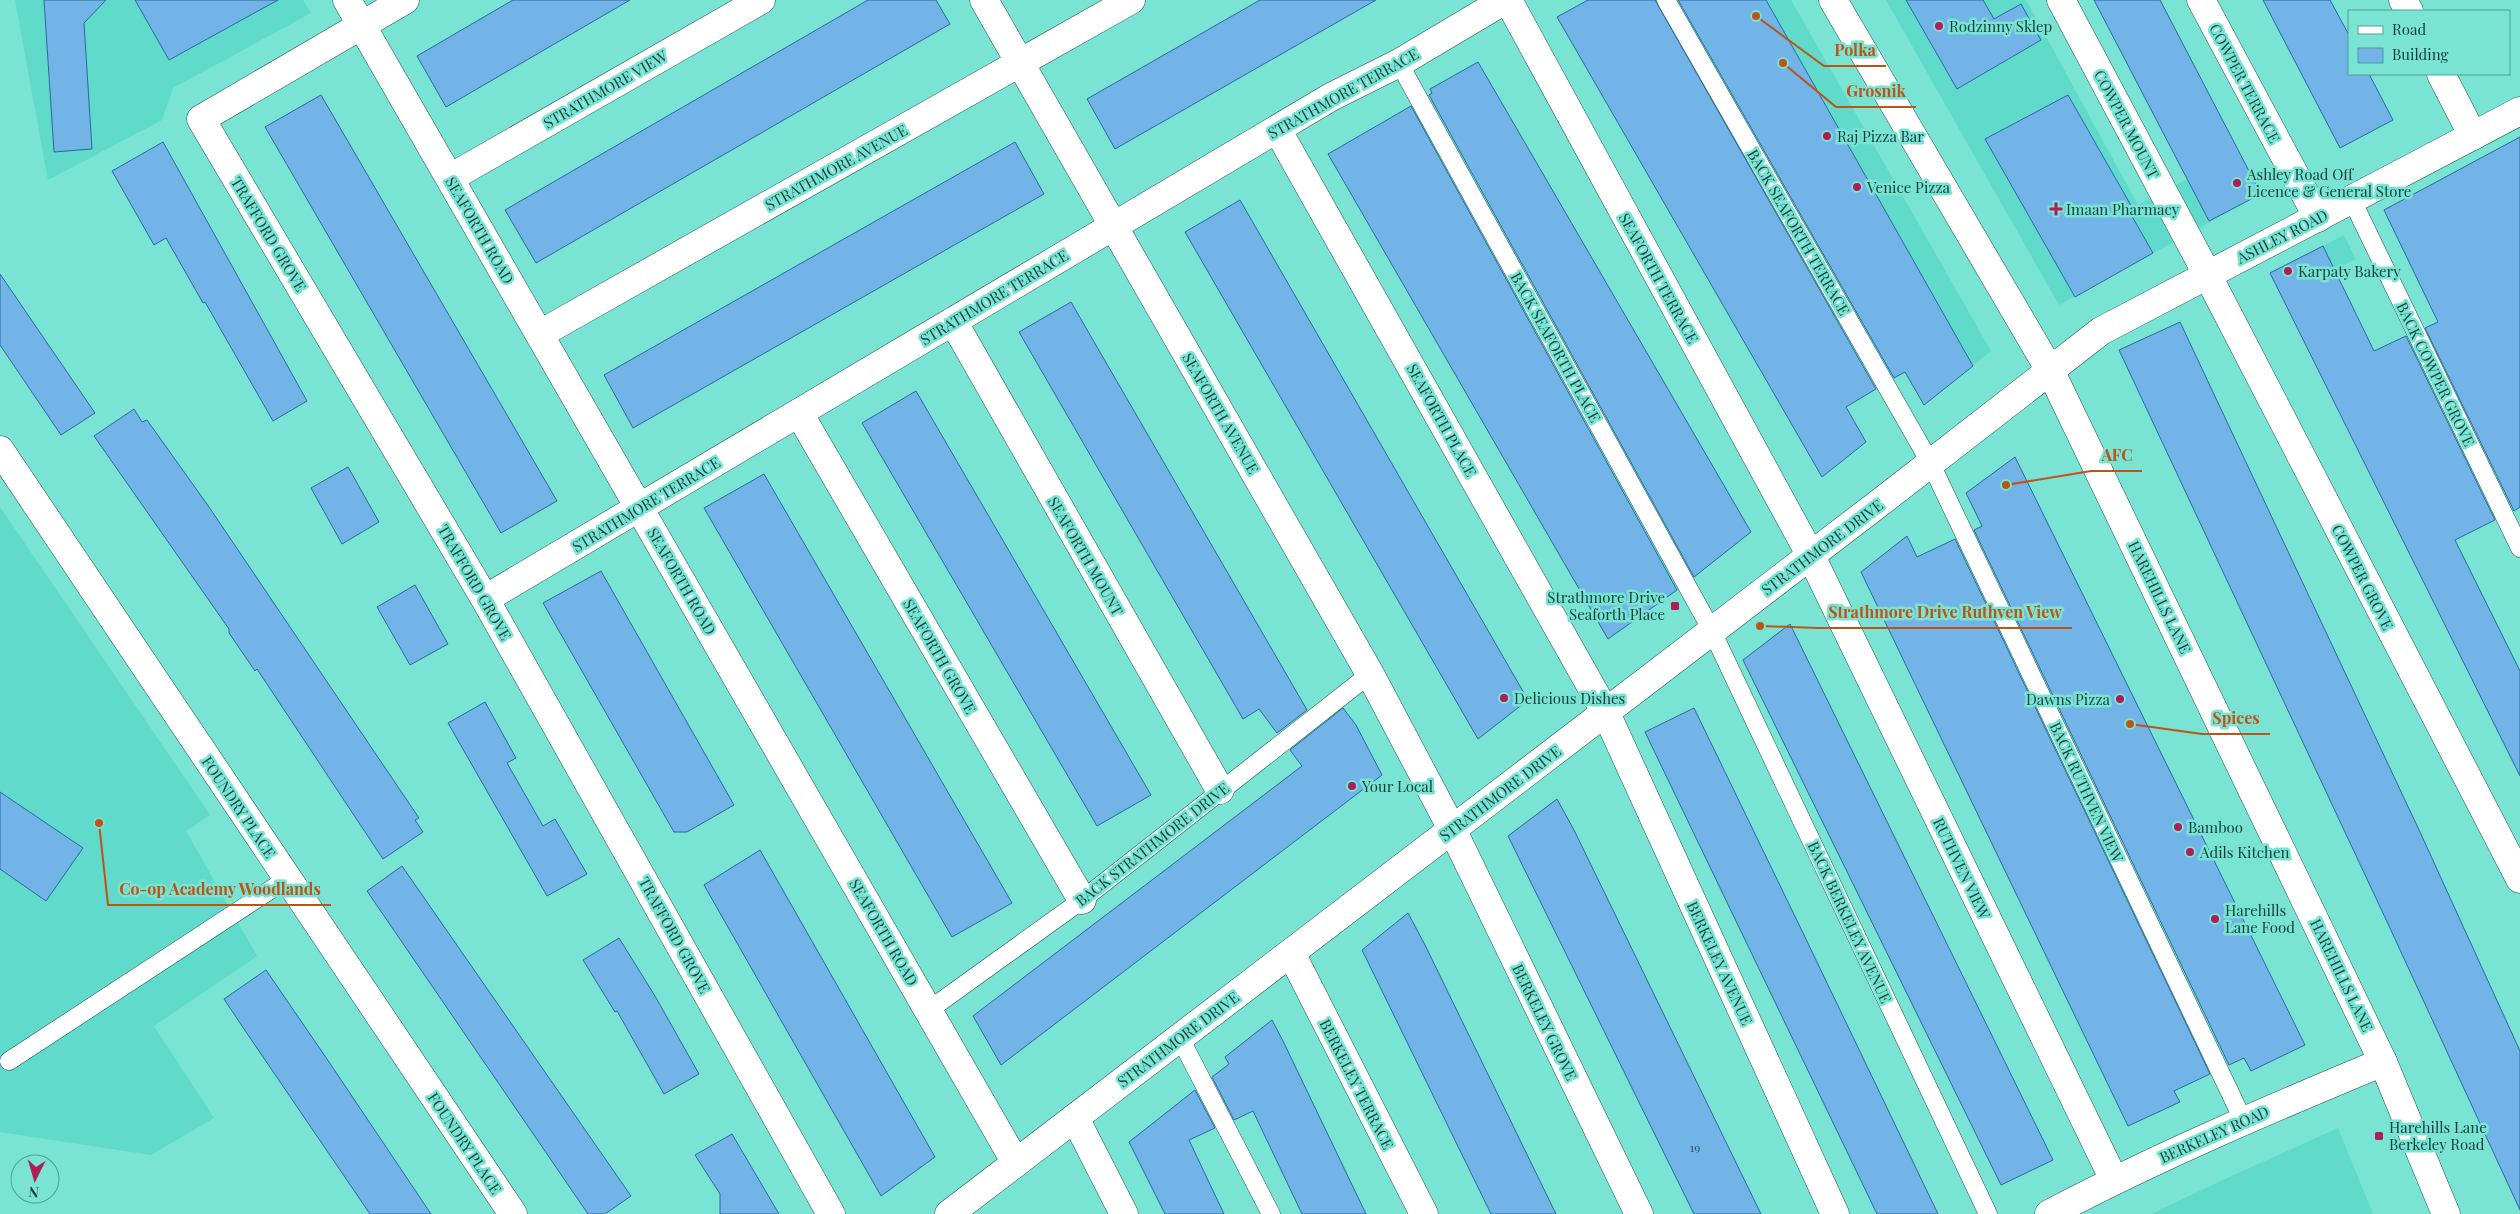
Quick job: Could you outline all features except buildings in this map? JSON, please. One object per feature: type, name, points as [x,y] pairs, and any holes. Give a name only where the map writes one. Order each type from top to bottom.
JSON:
[{"type":"street","name":"SEAFORTH ROAD","points":[[348,0],[1016,1164]]},
{"type":"street","points":[[362,25],[404,0]]},
{"type":"street","name":"STRATHMORE VIEW","points":[[450,178],[761,0]]},
{"type":"street","name":"SEAFORTH AVENUE","points":[[984,0],[1370,674],[1452,829]]},
{"type":"street","name":"STRATHMORE AVENUE","points":[[540,334],[1131,0]]},
{"type":"street","name":"STRATHMORE TERRACE","points":[[486,599],[1331,96],[1398,63],[1506,0]]},
{"type":"street","name":"SEAFORTH TERRACE","points":[[1506,0],[1811,556]]},
{"type":"street","name":"HAREHILLS LANE","points":[[1833,0],[2052,372],[2383,1062],[2446,1214]]},
{"type":"street","name":"COWPER MOUNT","points":[[2061,0],[2207,274]]},
{"type":"street","name":"COWPER TERRACE","points":[[2201,0],[2318,218]]},
{"type":"street","name":"TRAFFORD GROVE","points":[[362,25],[201,119],[486,599],[831,1214]]},
{"type":"street","points":[[2442,75],[2473,136]]},
{"type":"street","name":"ASHLEY ROAD","points":[[2052,372],[2100,332],[2207,274],[2318,218],[2520,111]]},
{"type":"street","name":"SEAFORTH PLACE","points":[[1276,129],[1606,713]]},
{"type":"street","name":"COWPER GROVE","points":[[2207,274],[2520,879]]},
{"type":"street","name":"SEAFORTH MOUNT","points":[[953,321],[1220,790]]},
{"type":"street","name":"STRATHMORE DRIVE","points":[[949,1214],[2052,372]]},
{"type":"street","name":"SEAFORTH GROVE","points":[[799,413],[1082,900]]},
{"type":"street","name":"FOUNDRY PLACE","points":[[0,450],[513,1214]]},
{"type":"street","name":"RUTHVEN VIEW","points":[[1811,556],[2114,1180]]},
{"type":"street","name":"BERKELEY AVENUE","points":[[1606,713],[1835,1214]]},
{"type":"street","name":"BERKELEY GROVE","points":[[1452,829],[1639,1214]]},
{"type":"street","name":"BERKELEY TERRACE","points":[[1291,953],[1424,1214]]},
{"type":"street","name":"BERKELEY ROAD","points":[[2049,1214],[2114,1180],[2244,1120],[2383,1062]]},
{"type":"street","points":[[1075,1118],[1124,1214]]},
{"type":"lane","name":"BACK SEAFORTH TERRACE","points":[[1666,0],[1931,464]]},
{"type":"lane","name":"BACK SEAFORTH PLACE","points":[[1398,63],[1712,631]]},
{"type":"lane","name":"BACK COWPER GROVE","points":[[2352,200],[2520,548]]},
{"type":"lane","name":"BACK RUTHVEN VIEW","points":[[1931,464],[2244,1120]]},
{"type":"lane","name":"BACK BERKELEY AVENUE","points":[[1712,631],[1988,1214]]},
{"type":"lane","name":"BACK STRATHMORE DRIVE","points":[[929,1010],[1082,900],[1370,674]]},
{"type":"lane","points":[[9,1061],[287,879]]},
{"type":"lane","points":[[1180,1038],[1271,1214]]},
{"type":"shaded area","points":[[15,0],[303,0],[311,13],[173,88],[162,120],[48,180]]},
{"type":"shaded area","points":[[1695,0],[1791,0],[1991,351],[1924,405]]},
{"type":"shaded area","points":[[1886,0],[2026,0],[2138,205],[2239,152],[2261,194],[2059,305]]},
{"type":"shaded area","points":[[2344,235],[2356,259],[2281,296],[2270,273]]},
{"type":"shaded area","points":[[0,507],[210,815],[186,831],[257,956],[154,1026],[214,1118],[151,1155],[0,1132]]},
{"type":"shaded area","points":[[2338,1128],[2373,1214],[2151,1214],[2225,1179]]},
{"type":"place","name":"Polka","points":[[1756,16]]},
{"type":"place","name":"Rodzinny Sklep","points":[[1939,26]]},
{"type":"place","name":"Grosnik","points":[[1783,63]]},
{"type":"place","name":"Raj Pizza Bar","points":[[1827,136]]},
{"type":"place","name":"Ashley Road Off Licence & General Store","points":[[2237,183]]},
{"type":"place","name":"Venice Pizza","points":[[1857,187]]},
{"type":"place","name":"Imaan Pharmacy","points":[[2056,209]]},
{"type":"place","name":"Karpaty Bakery","points":[[2288,271]]},
{"type":"place","name":"AFC","points":[[2006,485]]},
{"type":"place","name":"Strathmore Drive Seaforth Place","points":[[1675,606]]},
{"type":"place","name":"Strathmore Drive Ruthven View","points":[[1760,626]]},
{"type":"place","name":"Delicious Dishes","points":[[1504,698]]},
{"type":"place","name":"Dawns Pizza","points":[[2120,699]]},
{"type":"place","name":"Spices","points":[[2130,724]]},
{"type":"place","name":"Your Local","points":[[1352,786]]},
{"type":"place","name":"Co-op Academy Woodlands","points":[[99,823]]},
{"type":"place","name":"Bamboo","points":[[2178,827]]},
{"type":"place","name":"Adils Kitchen","points":[[2190,852]]},
{"type":"place","name":"Harehills Lane Food","points":[[2215,919]]},
{"type":"place","name":"Harehills Lane Berkeley Road","points":[[2379,1136]]}]
